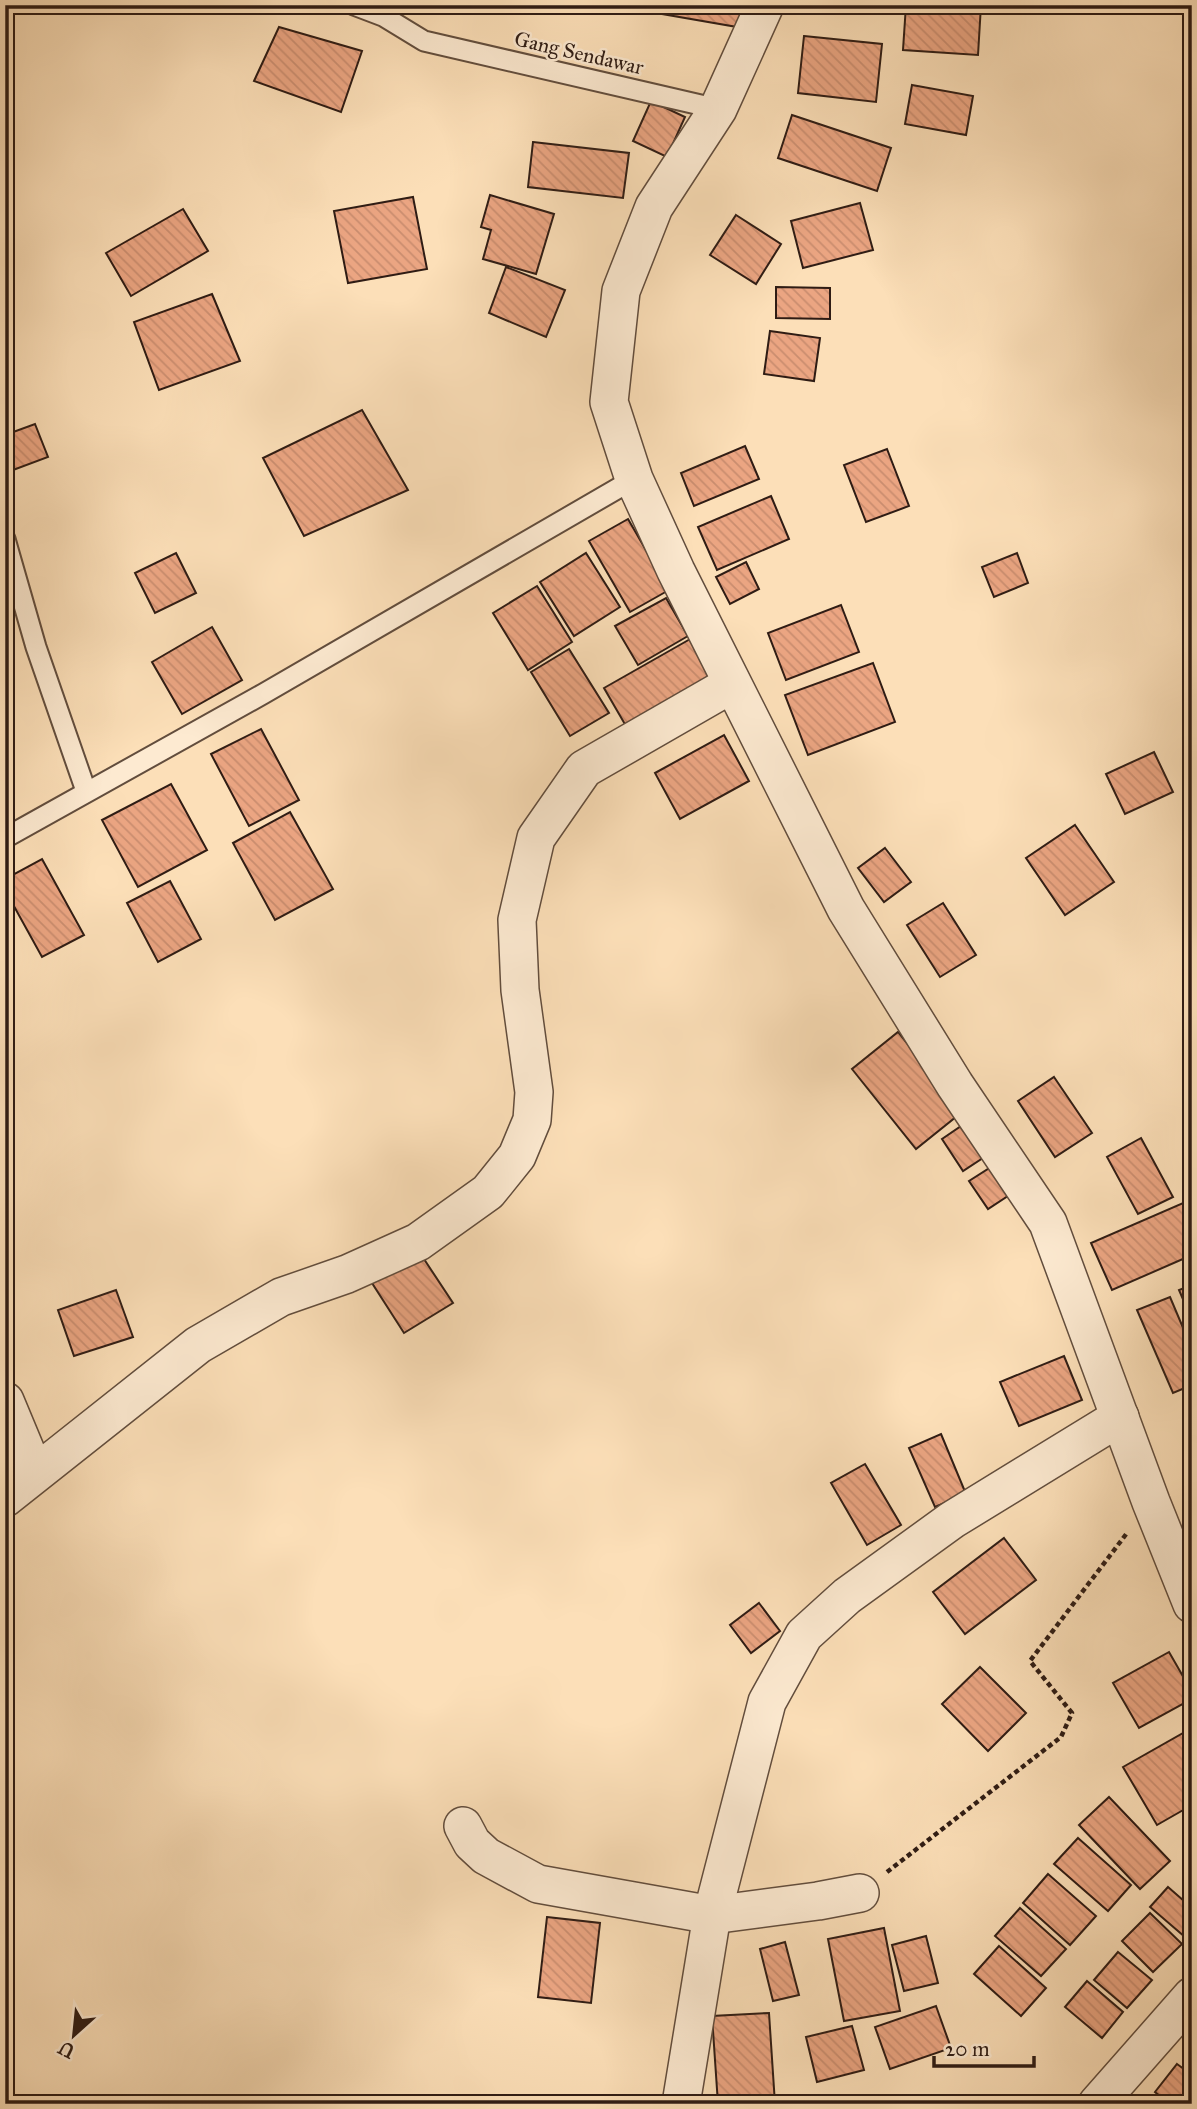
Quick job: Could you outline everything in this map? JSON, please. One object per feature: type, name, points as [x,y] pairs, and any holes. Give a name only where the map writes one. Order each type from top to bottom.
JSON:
[{"type":"street","points":[[765,5],[718,109],[654,207],[621,291],[609,402],[634,479],[676,572],[846,909],[955,1084],[1048,1223],[1151,1502],[1179,1534],[1192,1604]]},
{"type":"street","points":[[5,1498],[198,1345],[281,1297],[347,1274],[418,1242],[488,1192],[517,1156],[532,1120],[534,1092],[520,990],[517,920],[536,838],[584,769],[732,684]]},
{"type":"street","points":[[5,1401],[35,1473]]},
{"type":"street","points":[[681,2104],[712,1914],[767,1702],[804,1635],[847,1596],[952,1520],[1120,1417]]},
{"type":"street","points":[[463,1826],[472,1843],[485,1856],[538,1884],[712,1914],[818,1901],[860,1892]]},
{"type":"street","points":[[1097,2104],[1192,1996]]},
{"type":"lane","name":"Gang Sendawar","points":[[354,5],[383,16],[424,41],[718,109]]},
{"type":"lane","points":[[5,838],[263,694],[634,479]]},
{"type":"lane","points":[[5,540],[36,647],[86,791]]},
{"type":"path","points":[[860,1892],[1061,1737],[1072,1713],[1030,1661],[1151,1502]]},
{"type":"building","points":[[610,5],[746,5],[743,28]]},
{"type":"building","points":[[906,5],[981,5],[978,55],[903,50]]},
{"type":"building","points":[[279,27],[362,51],[341,112],[254,81]]},
{"type":"building","points":[[804,36],[882,44],[876,102],[798,93]]},
{"type":"building","points":[[912,85],[973,96],[966,135],[905,124]]},
{"type":"building","points":[[651,101],[685,117],[667,157],[633,141]]},
{"type":"building","points":[[792,115],[891,148],[877,191],[778,158]]},
{"type":"building","points":[[533,142],[629,153],[623,198],[528,187]]},
{"type":"building","points":[[490,195],[554,214],[536,274],[483,259],[491,230],[481,227]]},
{"type":"building","points":[[413,197],[427,269],[348,283],[334,211]]},
{"type":"building","points":[[860,203],[873,250],[803,268],[791,221]]},
{"type":"building","points":[[183,209],[208,251],[131,296],[106,253]]},
{"type":"building","points":[[736,215],[781,244],[756,284],[710,255]]},
{"type":"building","points":[[506,267],[565,290],[546,337],[489,313]]},
{"type":"building","points":[[776,287],[830,288],[830,319],[776,318]]},
{"type":"building","points":[[212,294],[240,361],[159,390],[134,322]]},
{"type":"building","points":[[770,331],[820,338],[814,381],[764,374]]},
{"type":"building","points":[[362,410],[408,490],[304,536],[263,458]]},
{"type":"building","points":[[35,424],[48,457],[5,473],[5,435]]},
{"type":"building","points":[[745,446],[759,479],[694,506],[681,473]]},
{"type":"building","points":[[887,449],[909,506],[866,522],[844,465]]},
{"type":"building","points":[[771,496],[789,539],[717,570],[698,527]]},
{"type":"building","points":[[628,519],[669,590],[630,612],[589,541]]},
{"type":"building","points":[[176,553],[196,593],[155,613],[135,573]]},
{"type":"building","points":[[586,553],[620,607],[574,636],[540,582]]},
{"type":"building","points":[[1017,553],[1028,583],[994,597],[982,567]]},
{"type":"building","points":[[746,562],[759,589],[730,604],[716,577]]},
{"type":"building","points":[[537,586],[572,642],[528,670],[493,613]]},
{"type":"building","points":[[666,598],[688,636],[638,665],[615,626]]},
{"type":"building","points":[[841,605],[859,652],[786,680],[768,633]]},
{"type":"building","points":[[212,627],[242,680],[182,714],[152,662]]},
{"type":"building","points":[[692,638],[718,682],[630,733],[604,688]]},
{"type":"building","points":[[569,649],[609,713],[570,736],[531,672]]},
{"type":"building","points":[[873,663],[895,722],[808,755],[785,695]]},
{"type":"building","points":[[261,729],[299,800],[249,826],[211,754]]},
{"type":"building","points":[[724,735],[749,781],[680,819],[655,773]]},
{"type":"building","points":[[1154,752],[1173,792],[1125,814],[1106,774]]},
{"type":"building","points":[[171,784],[207,850],[138,887],[102,820]]},
{"type":"building","points":[[290,812],[333,889],[275,920],[233,843]]},
{"type":"building","points":[[1075,825],[1114,882],[1065,915],[1026,858]]},
{"type":"building","points":[[885,848],[911,882],[884,902],[858,868]]},
{"type":"building","points":[[42,859],[84,935],[42,957],[5,890],[5,879]]},
{"type":"building","points":[[170,881],[201,939],[158,962],[127,903]]},
{"type":"building","points":[[943,903],[976,955],[940,977],[907,925]]},
{"type":"building","points":[[898,1032],[962,1112],[916,1149],[852,1069]]},
{"type":"building","points":[[1054,1077],[1092,1133],[1055,1157],[1018,1101]]},
{"type":"building","points":[[970,1120],[992,1152],[963,1171],[942,1139]]},
{"type":"building","points":[[1141,1138],[1173,1197],[1138,1214],[1107,1157]]},
{"type":"building","points":[[999,1162],[1017,1190],[988,1209],[969,1181]]},
{"type":"building","points":[[1190,1200],[1192,1255],[1112,1290],[1091,1243]]},
{"type":"building","points":[[420,1253],[453,1303],[404,1333],[372,1283]]},
{"type":"building","points":[[1192,1285],[1192,1320],[1179,1290]]},
{"type":"building","points":[[116,1290],[133,1337],[74,1356],[58,1310]]},
{"type":"building","points":[[1170,1297],[1192,1349],[1192,1385],[1173,1393],[1137,1310]]},
{"type":"building","points":[[1064,1356],[1082,1400],[1019,1426],[1000,1382]]},
{"type":"building","points":[[941,1434],[966,1494],[935,1507],[909,1448]]},
{"type":"building","points":[[865,1464],[901,1525],[867,1545],[831,1483]]},
{"type":"building","points":[[1004,1538],[1036,1580],[965,1634],[933,1592]]},
{"type":"building","points":[[759,1603],[780,1631],[751,1653],[730,1625]]},
{"type":"building","points":[[1169,1652],[1192,1692],[1192,1699],[1139,1728],[1113,1683]]},
{"type":"building","points":[[980,1667],[1026,1713],[988,1751],[942,1704]]},
{"type":"building","points":[[1192,1728],[1192,1805],[1157,1825],[1123,1767]]},
{"type":"building","points":[[1109,1797],[1170,1861],[1140,1889],[1079,1825]]},
{"type":"building","points":[[1078,1838],[1131,1885],[1108,1911],[1054,1864]]},
{"type":"building","points":[[1048,1874],[1096,1916],[1070,1945],[1023,1903]]},
{"type":"building","points":[[1168,1887],[1192,1908],[1192,1943],[1150,1907]]},
{"type":"building","points":[[1020,1908],[1066,1949],[1041,1976],[995,1936]]},
{"type":"building","points":[[1150,1913],[1182,1944],[1153,1972],[1122,1941]]},
{"type":"building","points":[[547,1917],[600,1923],[591,2003],[538,1997]]},
{"type":"building","points":[[884,1928],[900,2011],[844,2021],[828,1939]]},
{"type":"building","points":[[926,1936],[938,1983],[904,1991],[892,1945]]},
{"type":"building","points":[[785,1942],[799,1995],[773,2001],[760,1949]]},
{"type":"building","points":[[999,1946],[1046,1988],[1021,2016],[974,1974]]},
{"type":"building","points":[[1118,1952],[1152,1980],[1127,2008],[1094,1980]]},
{"type":"building","points":[[1087,1981],[1123,2012],[1102,2038],[1065,2007]]},
{"type":"building","points":[[936,2006],[951,2048],[890,2069],[875,2027]]},
{"type":"building","points":[[769,2013],[775,2104],[718,2104],[712,2016]]},
{"type":"building","points":[[852,2026],[864,2070],[817,2082],[806,2037]]},
{"type":"building","points":[[1177,2064],[1192,2075],[1192,2104],[1170,2104],[1155,2092]]},
{"type":"building","points":[[517,2098],[570,2104],[516,2104]]}]
